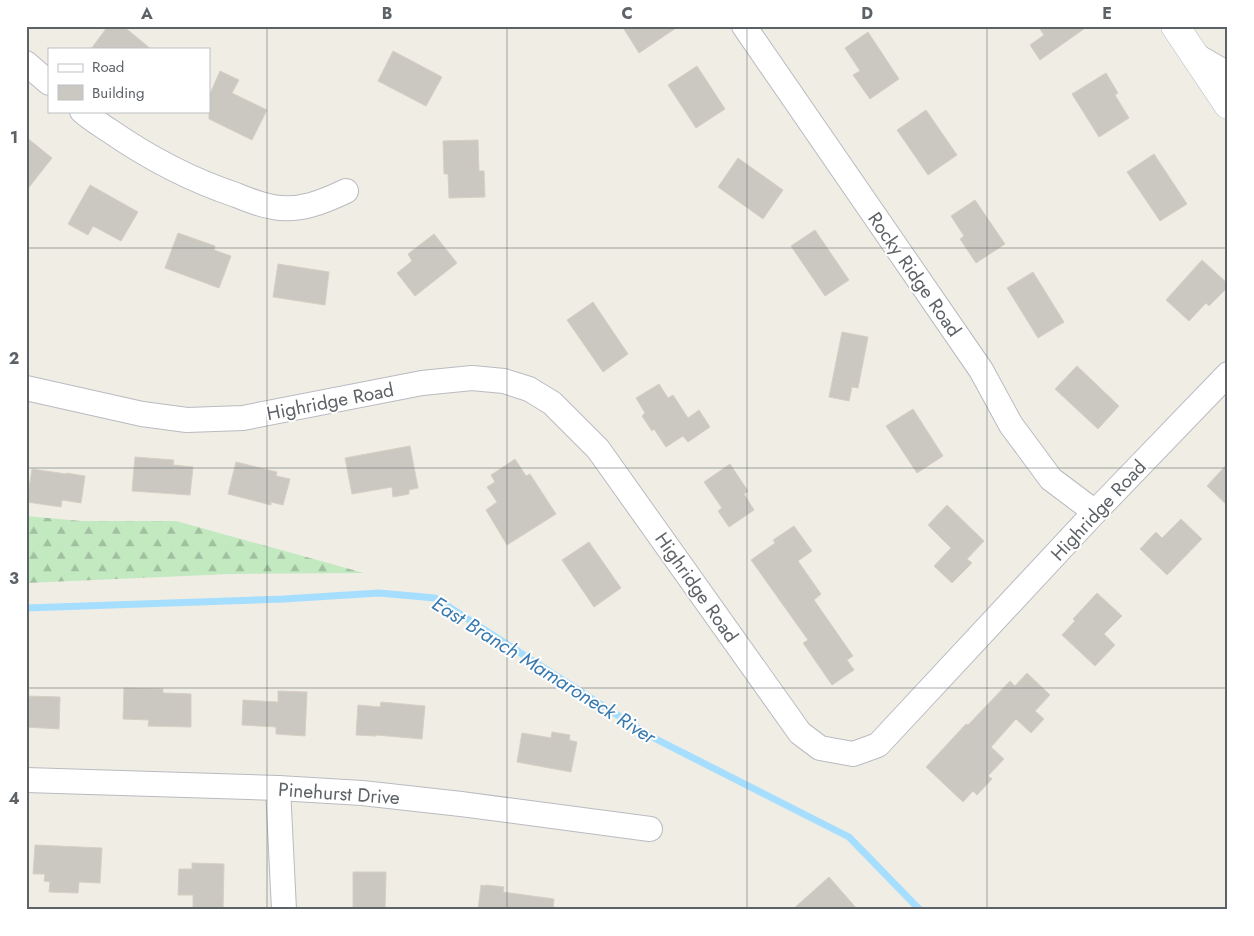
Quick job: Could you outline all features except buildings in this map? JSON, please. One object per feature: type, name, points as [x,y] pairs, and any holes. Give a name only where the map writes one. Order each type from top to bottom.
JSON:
[{"type":"main road","points":[[1175,26],[1228,105]]},
{"type":"street","name":"Rocky Ridge Road","points":[[744,26],[981,370],[1011,425],[1051,479],[1095,512]]},
{"type":"street","points":[[1195,55],[1228,74]]},
{"type":"street","points":[[26,63],[48,82]]},
{"type":"street","points":[[83,112],[153,159],[224,191],[273,207],[292,208],[311,205],[346,191]]},
{"type":"street","name":"Highridge Road","points":[[26,388],[142,414],[187,420],[243,418],[422,383],[472,378],[504,381],[529,389],[552,403],[598,449],[800,732],[820,748],[853,754],[878,745],[1095,512],[1228,374]]},
{"type":"street","name":"Pinehurst Drive","points":[[26,780],[278,788],[362,793],[461,804],[650,830]]},
{"type":"street","points":[[278,788],[284,910]]},
{"type":"green space","points":[[26,516],[81,521],[176,521],[364,573],[230,574],[26,583]]},
{"type":"waterway","name":"East Branch Mamaroneck River","points":[[26,608],[284,599],[379,593],[435,598],[650,736],[849,837],[920,910]]}]
